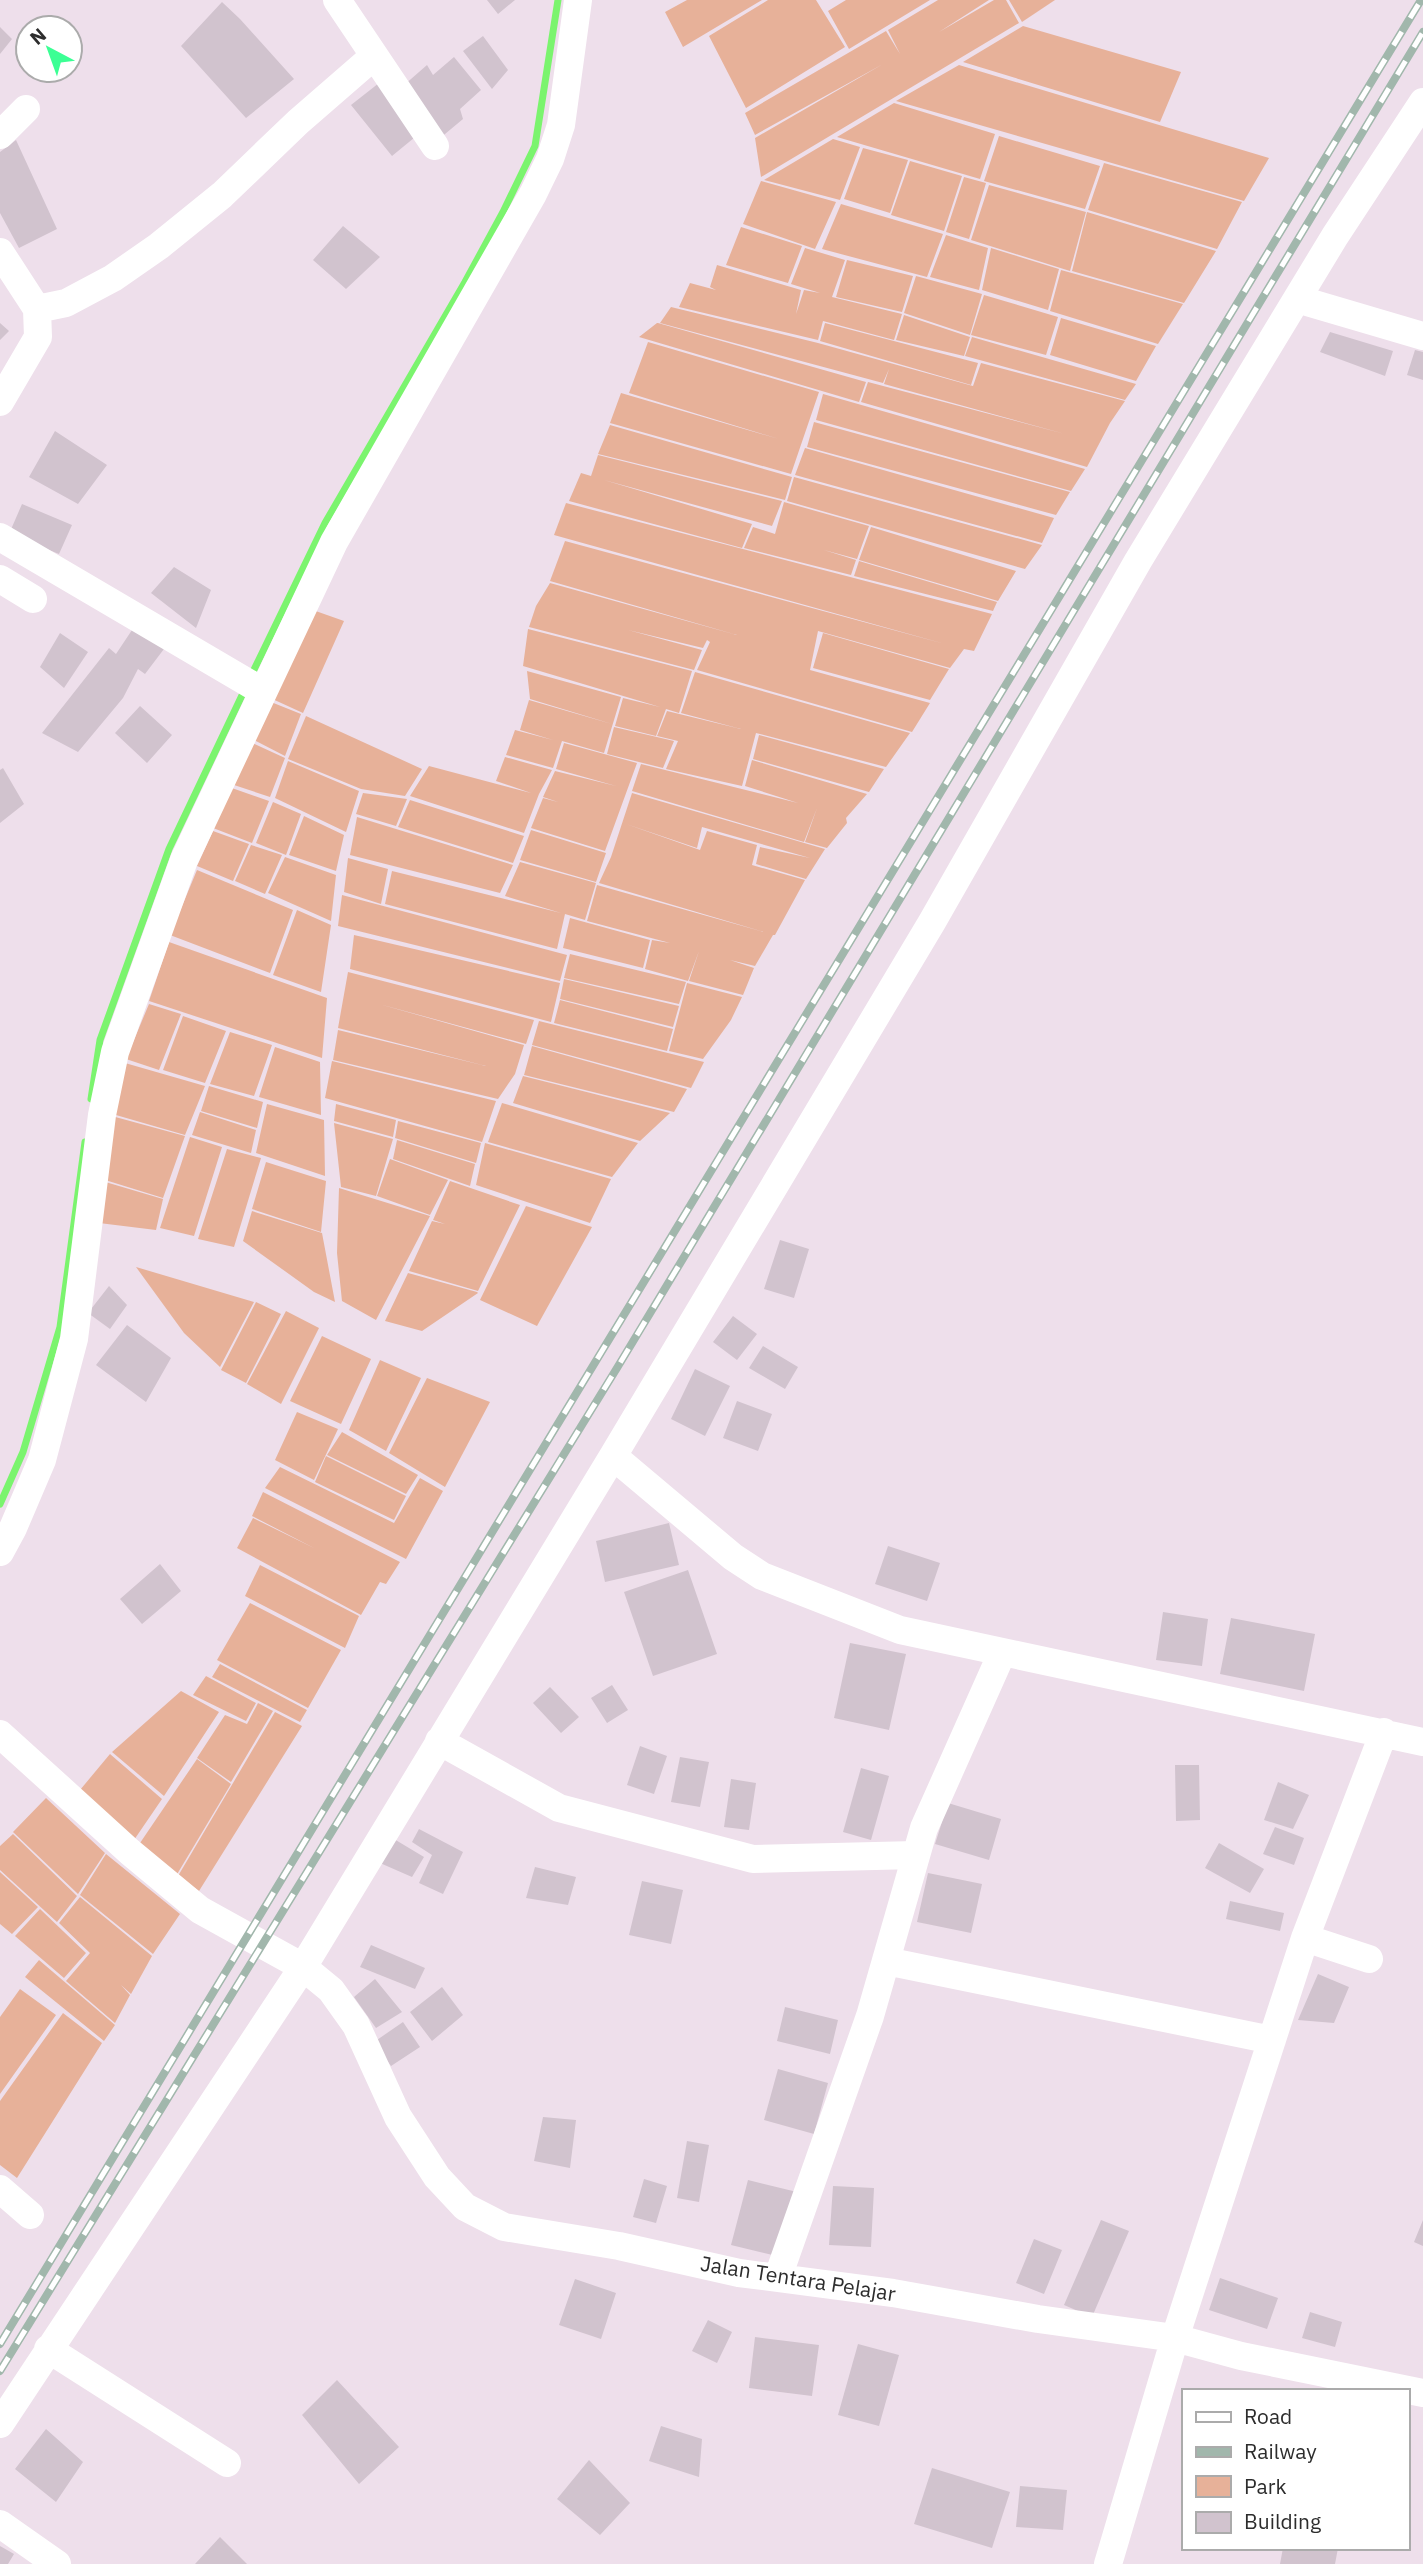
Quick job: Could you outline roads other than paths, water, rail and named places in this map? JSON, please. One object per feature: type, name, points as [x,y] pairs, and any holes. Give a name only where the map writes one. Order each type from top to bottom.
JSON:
[{"type":"street","points":[[337,0],[435,146]]},
{"type":"street","points":[[0,1552],[42,1460],[74,1339],[102,1115],[115,1052],[184,860],[253,686],[533,194],[550,159],[561,125],[578,0]]},
{"type":"street","points":[[37,309],[66,303],[113,278],[159,246],[222,195],[298,122],[374,56]]},
{"type":"street","points":[[0,2424],[303,1966],[613,1456],[939,910],[1138,561],[1297,299],[1423,102]]},
{"type":"street","points":[[0,135],[26,109]]},
{"type":"street","points":[[0,252],[37,309],[38,337],[0,402]]},
{"type":"street","points":[[1297,299],[1423,336]]},
{"type":"street","points":[[0,537],[253,686]]},
{"type":"street","points":[[0,579],[33,599]]},
{"type":"street","points":[[613,1456],[733,1557],[762,1576],[900,1630],[1423,1742]]},
{"type":"street","points":[[778,2277],[870,2015],[924,1828],[1002,1653]]},
{"type":"street","points":[[1108,2564],[1175,2338],[1305,1938],[1384,1732]]},
{"type":"street","name":"Jalan Tentara Pelajar","points":[[0,1734],[130,1852],[200,1910],[303,1966],[331,1990],[356,2025],[398,2117],[437,2177],[466,2207],[504,2227],[619,2246],[738,2273],[893,2293],[1038,2319],[1175,2338],[1241,2356],[1403,2389]]},
{"type":"street","points":[[439,1741],[559,1808],[753,1859],[916,1855]]},
{"type":"street","points":[[1305,1938],[1368,1959]]},
{"type":"street","points":[[886,1961],[1272,2040]]},
{"type":"street","points":[[0,2189],[30,2215]]},
{"type":"street","points":[[48,2349],[228,2463]]},
{"type":"street","points":[[0,2524],[57,2564]]},
{"type":"waterway","points":[[250,678],[325,523],[465,282],[535,146],[558,0]]},
{"type":"waterway","points":[[91,1099],[100,1040],[169,849],[245,689]]},
{"type":"waterway","points":[[0,1504],[23,1452],[60,1327],[85,1142]]},
{"type":"railway","points":[[0,2344],[1421,0]]},
{"type":"railway","points":[[0,2371],[617,1368],[1423,32]]}]
